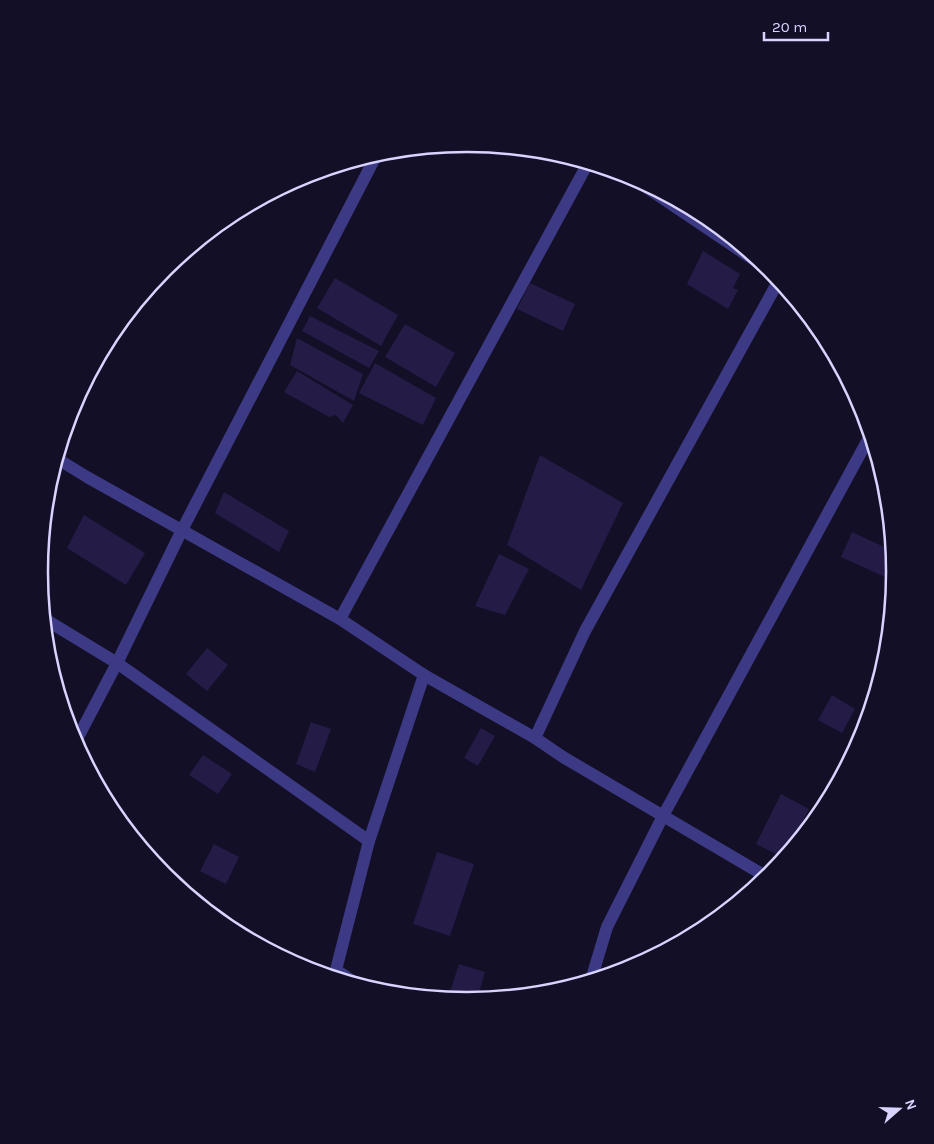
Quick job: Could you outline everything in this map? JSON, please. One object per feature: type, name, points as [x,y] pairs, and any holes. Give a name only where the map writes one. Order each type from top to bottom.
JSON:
[{"type":"street","points":[[80,734],[117,663],[182,530],[372,164]]},
{"type":"street","points":[[340,619],[584,170]]},
{"type":"street","points":[[683,212],[716,235]]},
{"type":"street","points":[[535,738],[585,631],[775,287]]},
{"type":"street","points":[[594,971],[607,927],[663,816],[866,442]]},
{"type":"street","points":[[62,462],[340,619],[424,675],[535,738],[759,873]]},
{"type":"street","points":[[51,623],[117,663],[369,841]]},
{"type":"street","points":[[335,970],[369,841],[424,675]]},
{"type":"building","points":[[703,251],[740,274],[733,288],[738,290],[728,309],[687,284]]},
{"type":"building","points":[[335,278],[398,315],[381,346],[317,308]]},
{"type":"building","points":[[530,283],[575,304],[563,331],[517,309]]},
{"type":"building","points":[[310,316],[379,351],[369,368],[302,331]]},
{"type":"building","points":[[405,324],[455,353],[436,387],[385,357]]},
{"type":"building","points":[[297,338],[363,374],[354,401],[290,365]]},
{"type":"building","points":[[375,363],[436,398],[423,425],[359,393]]},
{"type":"building","points":[[297,371],[353,405],[343,423],[336,415],[329,417],[284,392]]},
{"type":"building","points":[[540,455],[623,503],[581,590],[507,545]]},
{"type":"building","points":[[224,492],[289,531],[279,552],[215,513]]},
{"type":"building","points":[[84,515],[145,553],[126,585],[67,548]]},
{"type":"building","points":[[852,532],[886,548],[886,577],[841,557]]},
{"type":"building","points":[[499,554],[529,569],[505,615],[475,606]]},
{"type":"building","points":[[207,648],[228,665],[207,691],[186,674]]},
{"type":"building","points":[[832,695],[855,709],[842,733],[818,720]]},
{"type":"building","points":[[311,722],[331,729],[315,772],[296,764]]},
{"type":"building","points":[[481,728],[495,736],[478,766],[464,758]]},
{"type":"building","points":[[203,755],[232,774],[218,794],[189,775]]},
{"type":"building","points":[[781,794],[809,809],[800,828],[777,855],[756,844]]},
{"type":"building","points":[[214,844],[239,857],[226,884],[200,871]]},
{"type":"building","points":[[437,852],[474,864],[450,936],[413,924]]},
{"type":"building","points":[[459,964],[485,972],[479,992],[450,991]]}]
